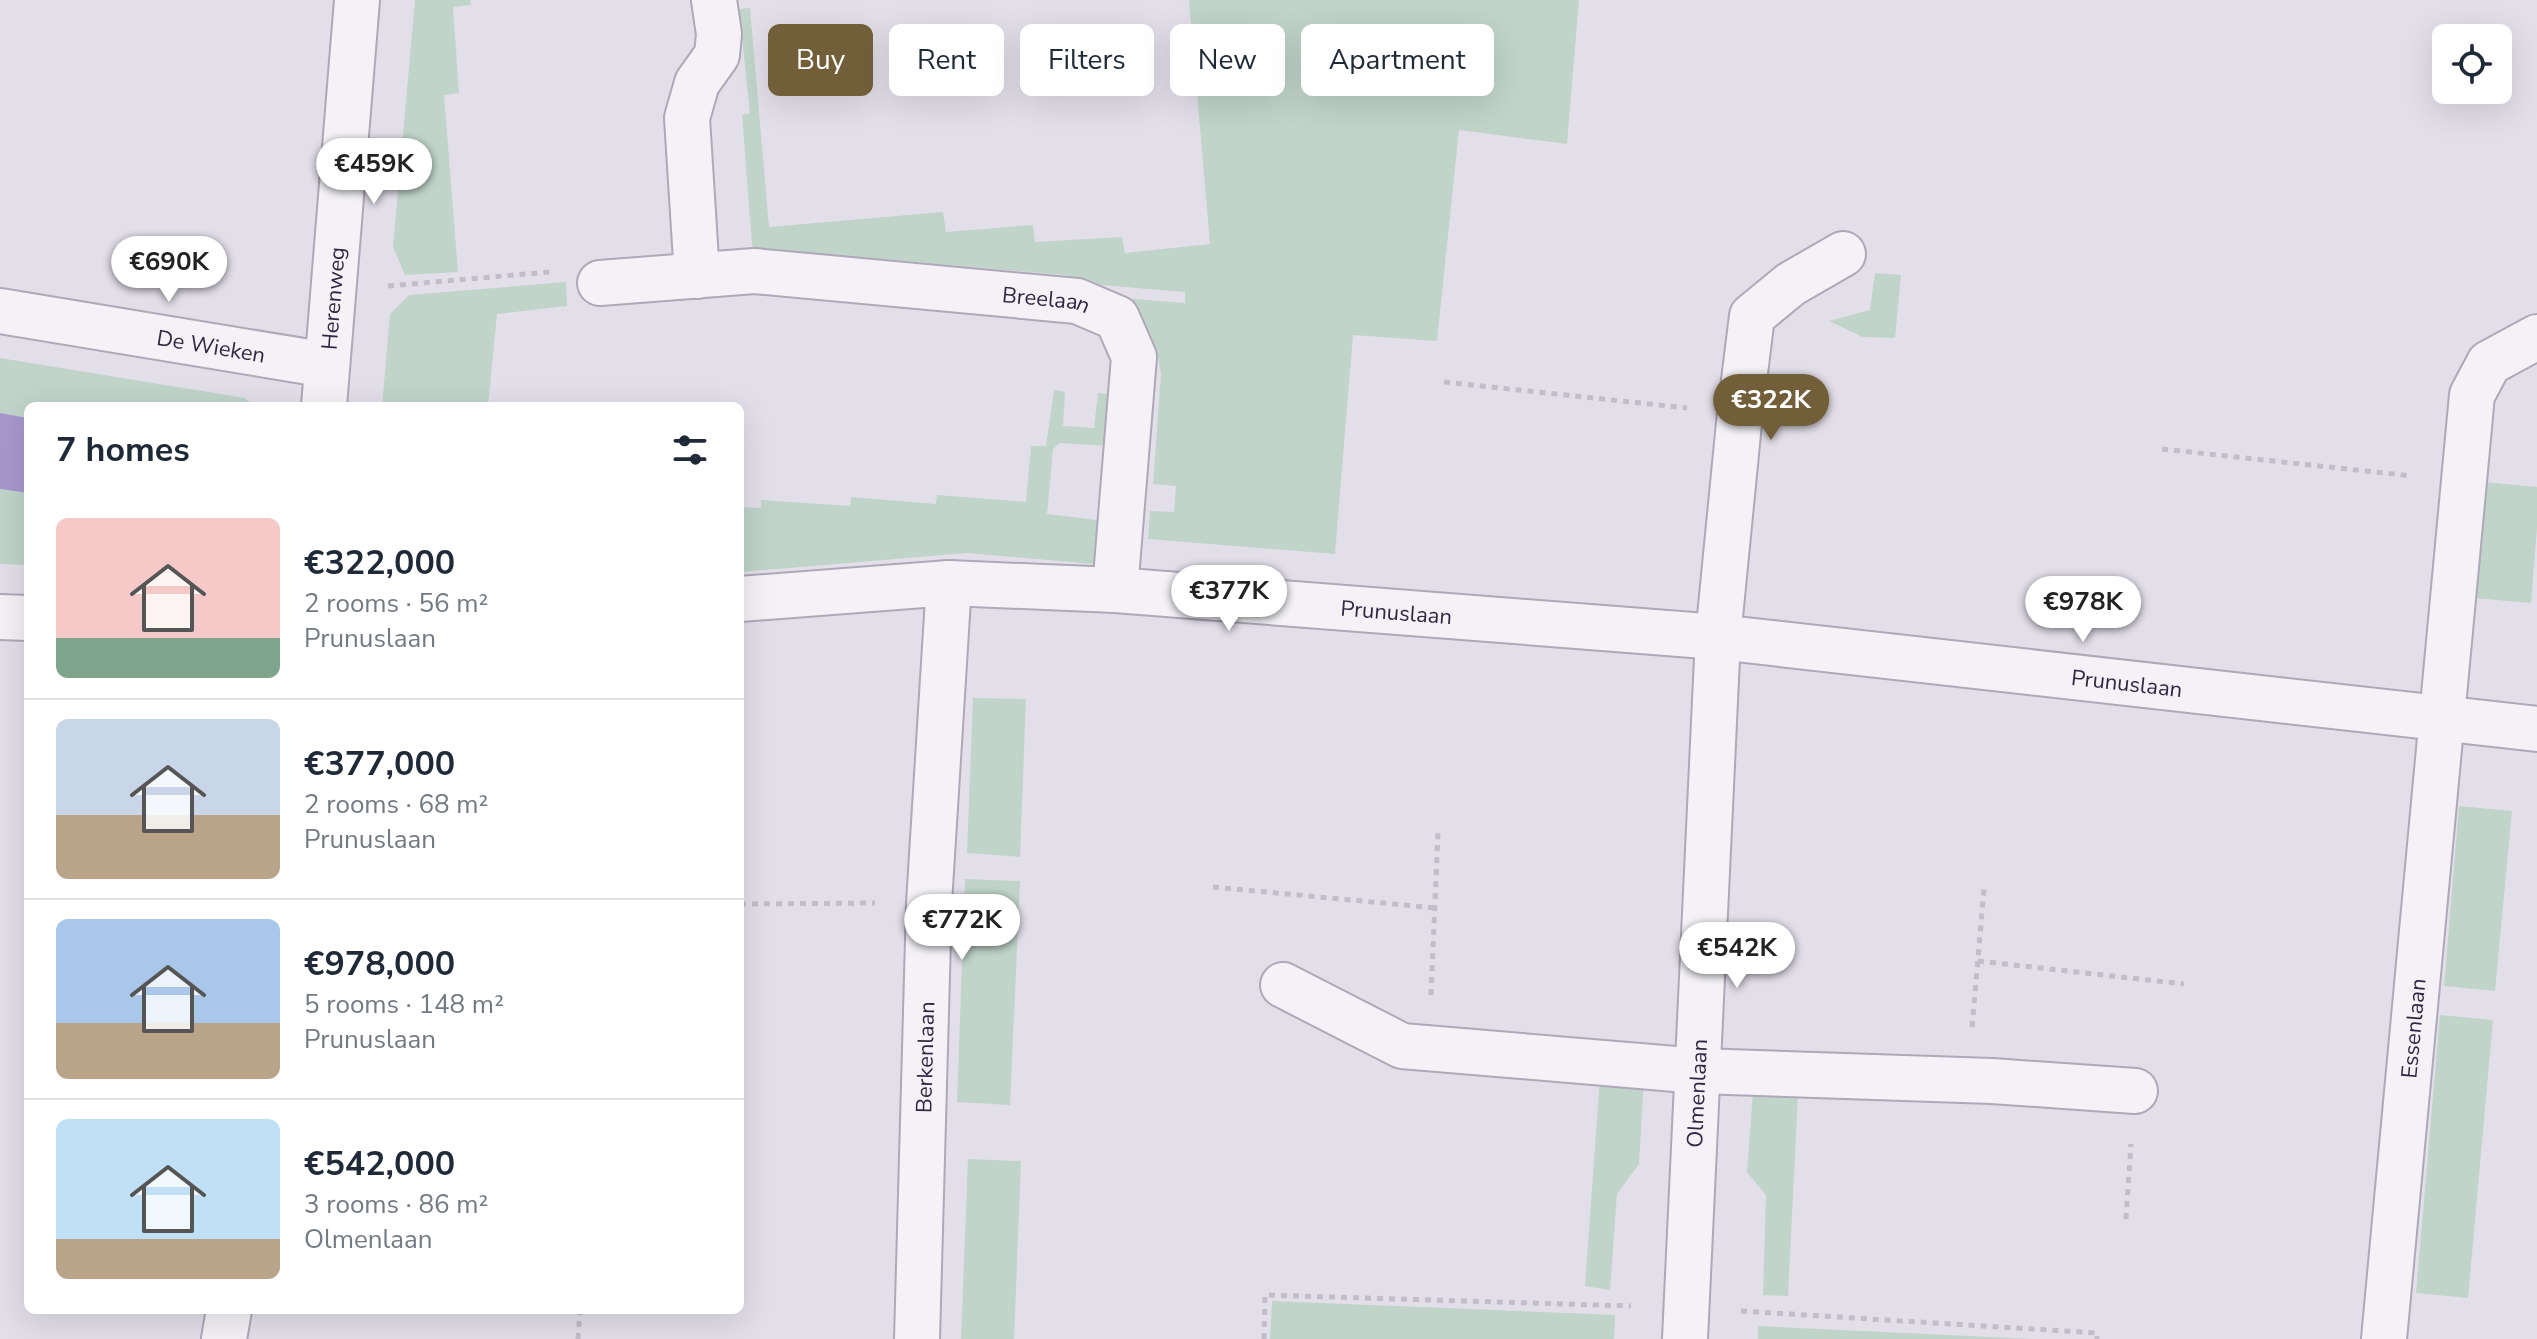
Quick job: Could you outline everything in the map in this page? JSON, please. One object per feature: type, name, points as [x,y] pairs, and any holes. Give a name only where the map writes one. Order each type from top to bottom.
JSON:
[{"type":"street","name":"Herenweg","points":[[325,386],[357,0]]},
{"type":"street","points":[[697,276],[687,118],[697,83],[717,55],[719,34],[714,0]]},
{"type":"street","points":[[1718,637],[1752,316],[1791,284],[1843,254]]},
{"type":"street","name":"Breelaan","points":[[600,283],[754,271],[1077,301],[1117,318],[1134,357],[1115,590]]},
{"type":"street","name":"De Wieken","points":[[0,311],[325,386]]},
{"type":"street","points":[[2441,718],[2472,395],[2489,363],[2537,337]]},
{"type":"street","name":"Prunuslaan","points":[[744,599],[949,583],[1115,590],[1718,637],[2537,729]]},
{"type":"street","name":"Berkenlaan","points":[[917,1339],[929,903],[949,583]]},
{"type":"street","points":[[0,617],[24,618]]},
{"type":"street","name":"Olmenlaan","points":[[1686,1324],[1718,637]]},
{"type":"street","name":"Essenlaan","points":[[2384,1339],[2441,718]]},
{"type":"street","points":[[1283,985],[1402,1046],[1699,1071],[1967,1080],[2135,1091]]},
{"type":"street","points":[[224,1339],[228,1314]]},
{"type":"path","points":[[333,291],[562,271],[600,283]]},
{"type":"path","points":[[1444,382],[1740,413]]},
{"type":"path","points":[[2162,449],[2465,482]]},
{"type":"path","points":[[1428,1048],[1438,833]]},
{"type":"path","points":[[1213,887],[1436,908]]},
{"type":"path","points":[[1967,1080],[1984,889]]},
{"type":"path","points":[[744,904],[929,903]]},
{"type":"path","points":[[1978,961],[2184,984]]},
{"type":"path","points":[[2126,1219],[2135,1091]]},
{"type":"path","points":[[1264,1339],[1265,1295],[1686,1324],[2097,1333],[2097,1339]]},
{"type":"path","points":[[578,1339],[580,1314]]},
{"type":"green space","points":[[415,0],[470,0],[471,5],[453,7],[459,93],[444,95],[458,272],[405,275],[393,247]]},
{"type":"green space","points":[[1189,0],[1579,0],[1567,144],[1459,130],[1437,341],[1353,335],[1335,554],[1148,539],[1150,511],[1174,512],[1176,486],[1153,484],[1161,374],[1159,362],[1144,323],[1122,298],[1185,303],[1185,292],[1101,285],[1064,275],[754,248],[752,245],[742,115],[750,113],[739,9],[750,8],[769,227],[943,212],[946,232],[1033,225],[1035,242],[1122,237],[1125,253],[1210,244],[1197,96],[1285,96],[1285,24],[1191,24]]},
{"type":"green space","points":[[1875,273],[1901,275],[1895,338],[1863,337],[1829,321],[1870,310]]},
{"type":"green space","points":[[566,282],[567,306],[497,314],[488,402],[382,402],[390,314],[409,295]]},
{"type":"green space","points":[[0,358],[245,398],[250,402],[24,402],[24,417],[0,413]]},
{"type":"green space","points":[[1054,390],[1065,392],[1063,426],[1094,428],[1098,393],[1110,394],[1107,446],[1060,443],[1053,449],[1047,514],[1105,521],[1098,561],[1093,564],[967,553],[744,572],[744,507],[761,508],[761,500],[850,506],[851,497],[936,504],[937,495],[1026,502],[1031,446],[1046,446]]},
{"type":"green space","points":[[2484,482],[2537,487],[2531,603],[2474,598]]},
{"type":"green space","points":[[0,489],[24,492],[24,565],[0,564]]},
{"type":"green space","points":[[973,698],[1026,699],[1020,857],[967,853]]},
{"type":"green space","points":[[2459,806],[2512,811],[2495,991],[2444,986]]},
{"type":"green space","points":[[965,879],[1020,881],[1010,1105],[957,1102]]},
{"type":"green space","points":[[2440,1015],[2493,1020],[2468,1298],[2416,1293]]},
{"type":"green space","points":[[1600,1078],[1644,1080],[1639,1164],[1617,1194],[1610,1290],[1585,1286]]},
{"type":"green space","points":[[1753,1092],[1798,1094],[1788,1296],[1763,1295],[1766,1195],[1747,1172]]},
{"type":"green space","points":[[968,1159],[1021,1161],[1014,1339],[961,1339]]},
{"type":"green space","points":[[1272,1301],[1615,1315],[1614,1339],[1270,1339]]},
{"type":"green space","points":[[1758,1326],[2032,1339],[1758,1339]]},
{"type":"shaded area","points":[[0,413],[24,417],[24,492],[0,489]]}]
